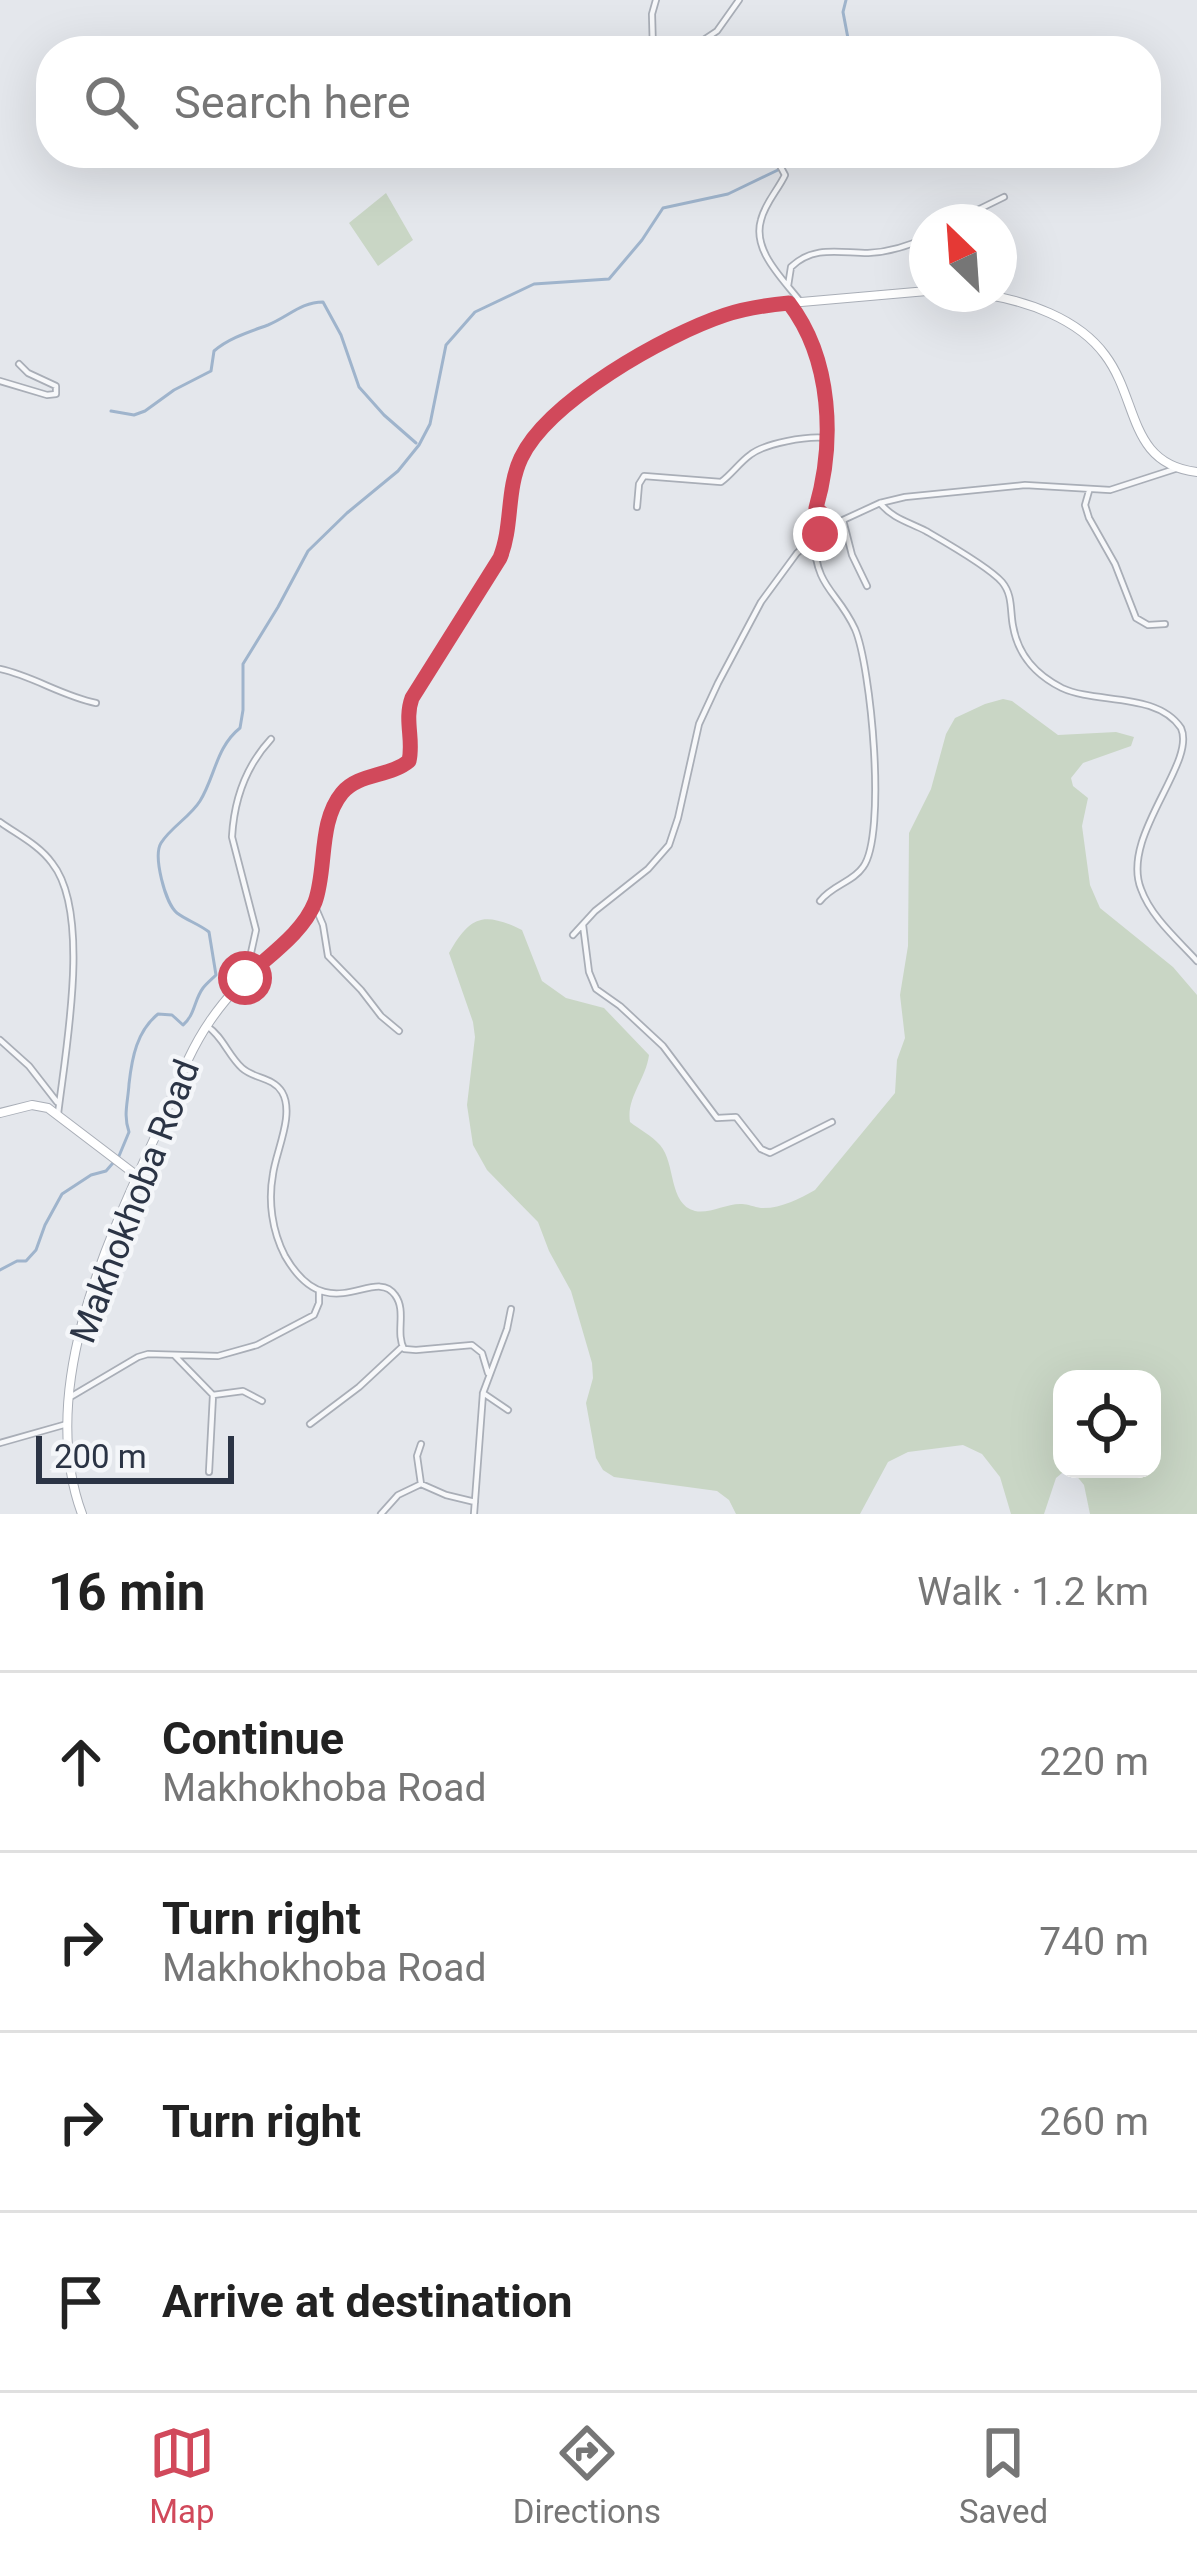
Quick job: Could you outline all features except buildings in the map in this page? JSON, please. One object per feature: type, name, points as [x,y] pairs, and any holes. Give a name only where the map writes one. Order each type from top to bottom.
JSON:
[{"type":"street","points":[[653,36],[656,0]]},
{"type":"street","points":[[709,36],[740,0]]},
{"type":"street","points":[[782,168],[783,180],[759,229],[764,251],[801,303]]},
{"type":"street","points":[[990,204],[1004,197]]},
{"type":"street","points":[[788,286],[791,267],[807,256],[836,250],[868,253],[909,245]]},
{"type":"street","name":"Makhokhoba Road","points":[[82,1514],[69,1466],[69,1376],[82,1323],[136,1174],[207,1026],[314,904],[329,825],[341,794],[409,761],[407,718],[412,698],[500,558],[514,475],[525,450],[571,400],[701,324],[747,308],[909,293]]},
{"type":"street","points":[[1017,301],[1054,316],[1093,342],[1113,367],[1148,447],[1175,469]]},
{"type":"street","points":[[789,303],[810,332],[827,407],[822,488],[812,540],[817,571],[858,635],[875,746],[868,859],[859,872],[834,886],[820,901]]},
{"type":"street","points":[[0,380],[56,394],[56,386],[19,364]]},
{"type":"street","points":[[637,506],[644,476],[721,482],[759,449],[826,438]]},
{"type":"street","points":[[573,935],[669,845],[699,724],[718,682],[761,602],[812,540],[880,503],[919,495],[1025,485],[1118,489],[1175,469],[1197,472]]},
{"type":"street","points":[[1089,490],[1085,505],[1089,518],[1115,564],[1136,618],[1148,625],[1165,624]]},
{"type":"street","points":[[880,503],[890,514],[926,531],[1001,580],[1010,599],[1019,648],[1048,680],[1075,693],[1140,704],[1166,715],[1182,729],[1187,750],[1146,834],[1137,872],[1148,903],[1197,961]]},
{"type":"street","points":[[816,508],[835,525]]},
{"type":"street","points":[[844,520],[852,555],[867,586]]},
{"type":"street","points":[[0,669],[96,704]]},
{"type":"street","points":[[236,989],[256,930],[232,837],[233,822],[246,776],[271,739]]},
{"type":"street","points":[[0,822],[46,856],[67,894],[73,931],[72,998],[58,1110]]},
{"type":"street","points":[[314,904],[328,956],[399,1031]]},
{"type":"street","points":[[583,925],[589,972],[596,988],[673,1056],[717,1118],[736,1117],[761,1149],[770,1153],[832,1122]]},
{"type":"street","points":[[207,1026],[245,1071],[272,1082],[283,1094],[285,1115],[271,1192],[275,1228],[290,1263],[319,1292],[336,1295],[380,1286],[393,1292],[401,1313],[402,1347]]},
{"type":"street","points":[[0,1040],[29,1066],[58,1110],[136,1174]]},
{"type":"street","points":[[0,1113],[32,1106],[58,1110]]},
{"type":"street","points":[[67,1399],[137,1357],[218,1356],[257,1345],[314,1315],[319,1292]]},
{"type":"street","points":[[474,1514],[483,1393],[511,1309]]},
{"type":"street","points":[[402,1347],[472,1345],[482,1353],[488,1373]]},
{"type":"street","points":[[310,1424],[402,1347]]},
{"type":"street","points":[[174,1354],[213,1395],[209,1472]]},
{"type":"street","points":[[213,1395],[243,1391],[262,1401]]},
{"type":"street","points":[[483,1393],[508,1410]]},
{"type":"street","points":[[0,1443],[67,1424]]},
{"type":"street","points":[[421,1444],[417,1456],[421,1484]]},
{"type":"street","points":[[381,1514],[398,1495],[421,1484],[476,1503]]},
{"type":"green space","points":[[386,193],[413,240],[378,266],[349,223]]},
{"type":"green space","points":[[1003,699],[1058,735],[1116,732],[1134,737],[1131,746],[1083,763],[1071,778],[1073,786],[1088,798],[1082,826],[1090,885],[1100,908],[1173,967],[1197,995],[1197,1514],[1090,1514],[1078,1478],[1161,1478],[1161,1370],[1053,1370],[1056,1478],[1044,1514],[1011,1514],[1000,1477],[982,1454],[963,1445],[908,1452],[888,1462],[860,1514],[736,1514],[717,1491],[614,1477],[596,1458],[586,1403],[592,1363],[571,1291],[538,1222],[487,1170],[473,1145],[467,1105],[475,1037],[449,953],[464,931],[479,921],[497,920],[522,930],[542,981],[566,998],[604,1008],[649,1055],[631,1105],[630,1122],[660,1145],[686,1207],[701,1212],[736,1204],[768,1208],[796,1200],[815,1190],[895,1093],[897,1060],[905,1038],[900,995],[908,946],[909,833],[931,789],[955,718]]},
{"type":"waterway","points":[[846,0],[848,36]]},
{"type":"waterway","points":[[0,1270],[26,1261],[36,1250],[62,1194],[106,1171],[119,1156],[129,1132],[129,1084],[140,1036],[158,1014],[172,1015],[183,1025],[203,988],[216,975],[209,932],[177,913],[168,900],[159,868],[161,843],[200,801],[221,753],[240,728],[243,664],[308,551],[398,471],[419,445],[430,424],[446,345],[475,312],[534,284],[609,279],[663,208],[728,194],[781,168]]},
{"type":"waterway","points":[[111,411],[134,415],[145,411],[211,371],[214,351],[226,342],[301,307],[323,302],[341,335],[359,387],[416,443]]},
{"type":"route","points":[[245,978],[310,911],[329,825],[341,794],[409,761],[408,708],[500,558],[519,461],[540,429],[584,390],[701,324],[747,308],[789,303],[810,332],[827,407],[822,488],[816,508],[835,525],[820,534]]}]
